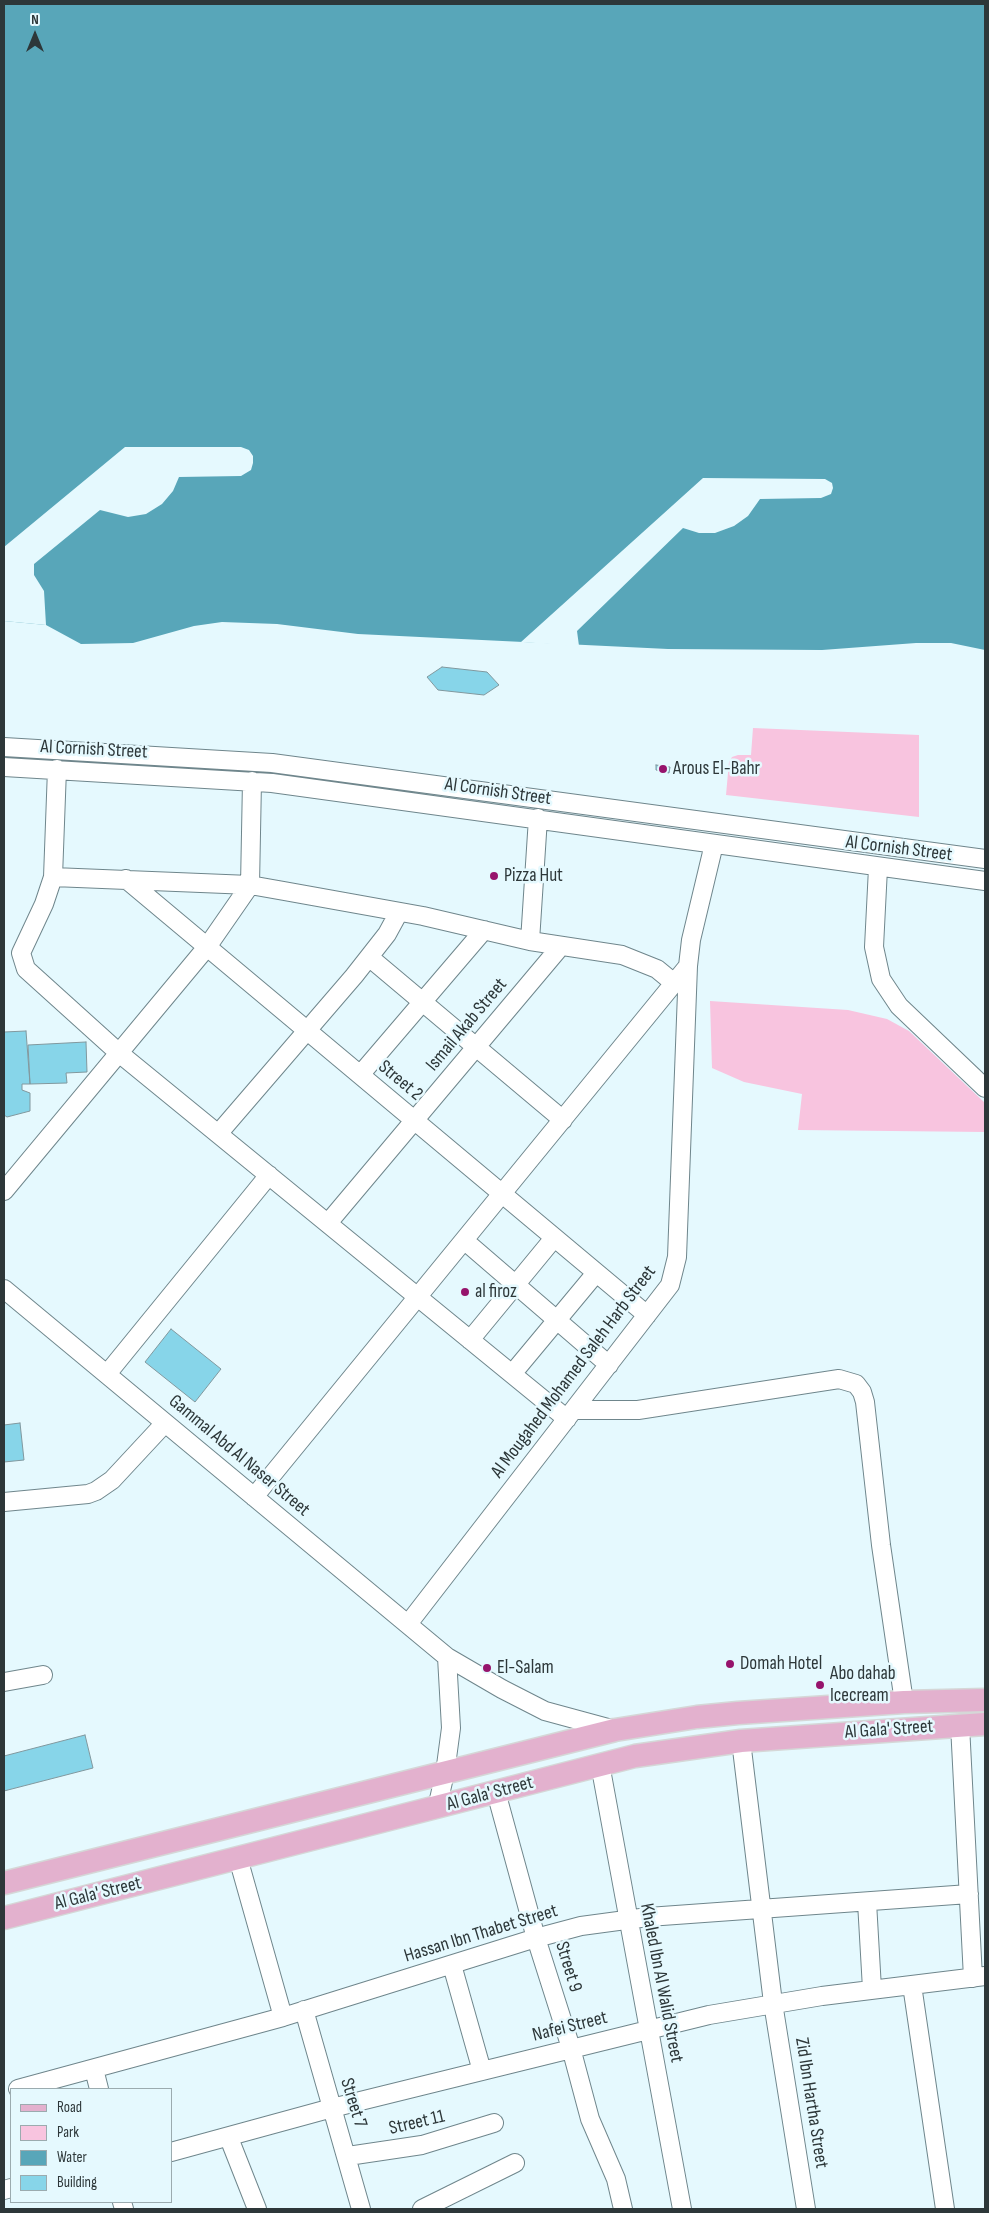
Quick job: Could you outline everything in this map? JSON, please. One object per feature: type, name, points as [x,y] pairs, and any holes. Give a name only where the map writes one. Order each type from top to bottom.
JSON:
[{"type":"main road","name":"Al Gala' Street","points":[[4,1883],[615,1730],[730,1714],[904,1702],[985,1700]]},
{"type":"main road","name":"Al Gala' Street","points":[[4,1918],[436,1808],[600,1764],[670,1750],[740,1741],[985,1724]]},
{"type":"street","name":"Al Cornish Street","points":[[4,747],[272,763],[985,858]]},
{"type":"street","name":"Al Cornish Street","points":[[4,767],[252,781],[538,818],[878,868],[985,881]]},
{"type":"street","points":[[57,769],[53,877],[44,904],[21,954],[22,962],[32,977],[119,1053],[512,1374],[570,1414],[638,1410],[839,1380],[848,1380],[856,1384],[862,1392],[865,1402],[881,1545],[904,1702]]},
{"type":"street","points":[[4,1191],[206,947],[250,885],[252,781]]},
{"type":"street","points":[[530,941],[538,818]]},
{"type":"street","name":"Al Mougahed Mohamed Saleh Harb Street","points":[[408,1624],[670,1285],[677,1257],[688,966],[691,940],[714,844]]},
{"type":"street","points":[[878,868],[874,947],[881,978],[899,1006],[985,1088]]},
{"type":"street","points":[[53,877],[250,885],[399,912],[530,941],[622,955],[657,969],[674,982]]},
{"type":"street","name":"Street 2","points":[[126,879],[647,1316]]},
{"type":"street","points":[[218,1134],[369,958],[387,934],[399,912]]},
{"type":"street","points":[[360,1075],[484,930]]},
{"type":"street","name":"Ismail Akab Street","points":[[328,1223],[561,946]]},
{"type":"street","points":[[369,958],[563,1120]]},
{"type":"street","points":[[254,1497],[688,966]]},
{"type":"street","points":[[107,1374],[269,1175]]},
{"type":"street","points":[[470,1340],[554,1238]]},
{"type":"street","points":[[465,1241],[609,1365]]},
{"type":"street","points":[[512,1374],[596,1273]]},
{"type":"street","name":"Gammal Abd Al Naser Street","points":[[4,1289],[447,1657],[545,1711],[615,1730]]},
{"type":"street","points":[[4,1502],[88,1494],[96,1491],[112,1480],[165,1423]]},
{"type":"street","points":[[436,1808],[445,1773],[451,1712],[447,1657]]},
{"type":"street","points":[[4,1682],[43,1675]]},
{"type":"street","points":[[960,1725],[969,1894],[979,1977]]},
{"type":"street","name":"Zid Ibn Hartha Street","points":[[740,1741],[773,2003],[806,2209]]},
{"type":"street","name":"Khaled Ibn Al Walid Street","points":[[600,1764],[682,2209]]},
{"type":"street","name":"Street 9","points":[[496,1792],[536,1938],[571,2048],[590,2120],[616,2180],[624,2209]]},
{"type":"street","points":[[238,1858],[283,2016]]},
{"type":"street","name":"Hassan Ibn Thabet Street","points":[[22,2088],[304,2010],[536,1938],[581,1926],[628,1919],[969,1894]]},
{"type":"street","points":[[867,1902],[872,1989]]},
{"type":"street","points":[[452,1965],[482,2071]]},
{"type":"street","name":"Nafei Street","points":[[172,2152],[228,2138],[332,2108],[709,2015],[773,2003],[872,1989],[979,1977]]},
{"type":"street","points":[[912,1985],[945,2209]]},
{"type":"street","name":"Street 7","points":[[304,2010],[348,2156],[361,2209]]},
{"type":"street","points":[[94,2069],[99,2088]]},
{"type":"street","name":"Street 11","points":[[348,2156],[422,2145],[458,2136],[494,2123]]},
{"type":"street","points":[[228,2138],[257,2209]]},
{"type":"street","points":[[422,2209],[515,2163]]},
{"type":"green space","points":[[753,728],[919,735],[919,817],[726,795],[729,762],[732,757],[738,755],[751,755]]},
{"type":"green space","points":[[710,1001],[848,1010],[887,1019],[909,1031],[985,1103],[985,1132],[798,1130],[802,1094],[744,1082],[712,1068]]},
{"type":"water","points":[[4,4],[985,4],[985,650],[951,643],[916,643],[822,650],[668,649],[358,634],[277,624],[222,622],[194,626],[133,643],[81,644],[46,625],[4,621]]},
{"type":"pier","points":[[125,447],[241,447],[249,450],[253,456],[253,463],[251,470],[241,476],[179,477],[173,491],[162,504],[146,514],[128,517],[100,510],[34,564],[34,575],[44,591],[46,625],[4,621],[4,547]]},
{"type":"pier","points":[[703,478],[825,479],[832,483],[833,488],[831,494],[821,498],[760,499],[748,516],[734,526],[715,533],[699,533],[683,528],[577,631],[579,646],[521,642]]},
{"type":"building","points":[[442,667],[487,672],[499,685],[484,695],[438,690],[427,677]]},
{"type":"building","name":"Arous El-Bahr","points":[[656,765],[670,767],[669,773],[656,770]]},
{"type":"building","points":[[26,1031],[30,1084],[22,1084],[22,1090],[30,1093],[30,1111],[7,1117],[4,1115],[4,1032]]},
{"type":"building","points":[[86,1042],[87,1072],[66,1073],[67,1083],[30,1084],[28,1045]]},
{"type":"building","points":[[171,1329],[221,1369],[195,1402],[145,1362]]},
{"type":"building","points":[[20,1423],[24,1460],[4,1462],[4,1425]]},
{"type":"building","points":[[85,1735],[93,1768],[4,1791],[4,1756]]},
{"type":"place","name":"Arous El-Bahr","points":[[663,769]]},
{"type":"place","name":"Pizza Hut","points":[[494,876]]},
{"type":"place","name":"al firoz","points":[[465,1292]]},
{"type":"place","name":"Domah Hotel","points":[[730,1664]]},
{"type":"place","name":"El-Salam","points":[[487,1668]]},
{"type":"place","name":"Abo dahab Icecream","points":[[820,1685]]}]
